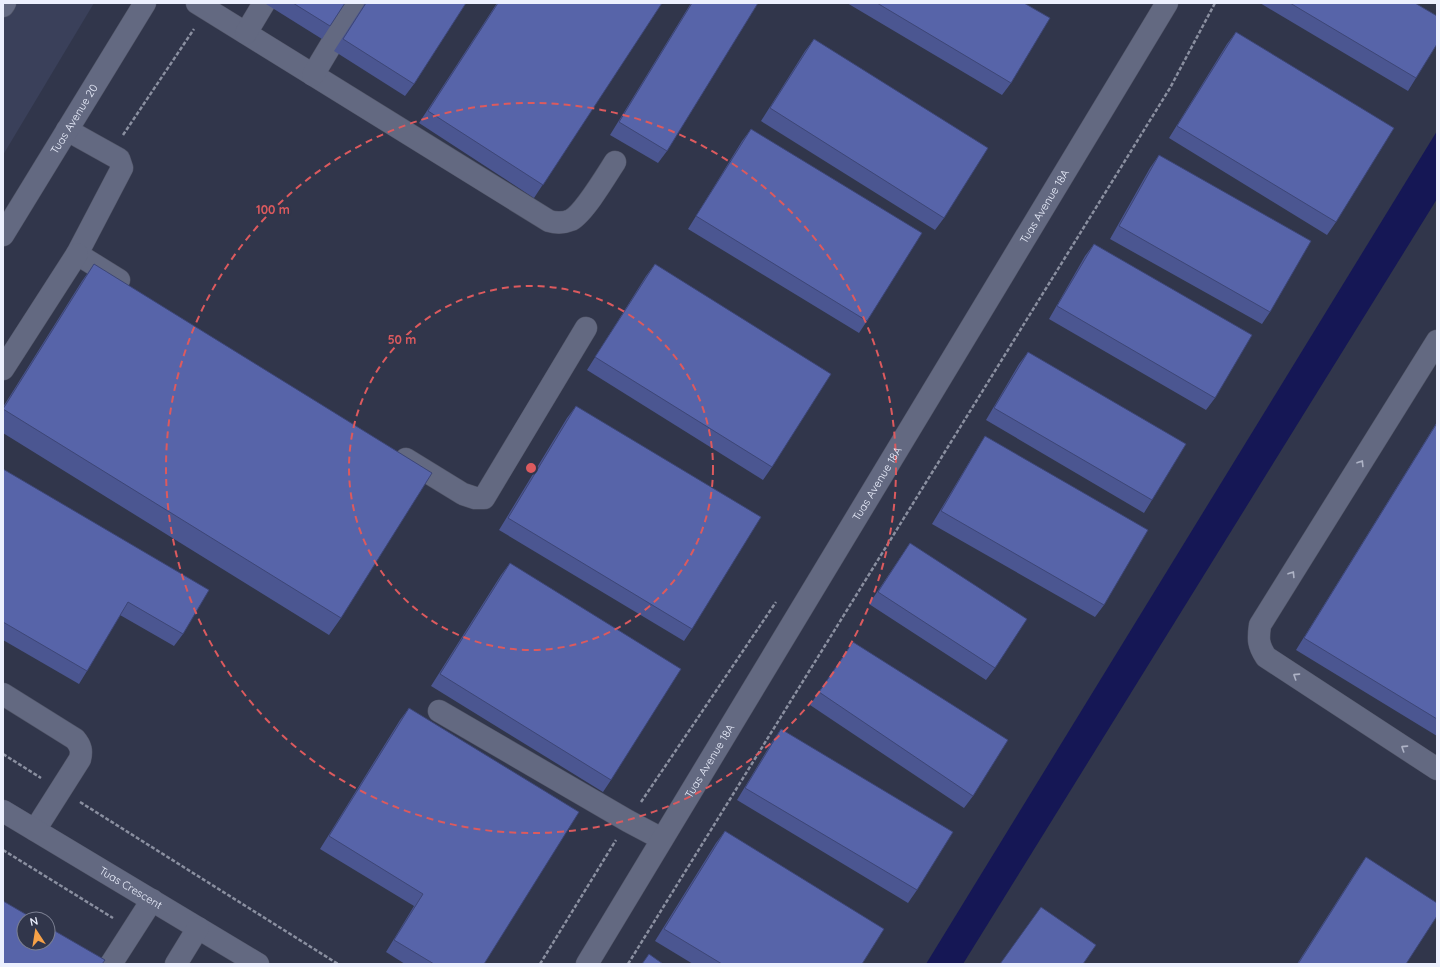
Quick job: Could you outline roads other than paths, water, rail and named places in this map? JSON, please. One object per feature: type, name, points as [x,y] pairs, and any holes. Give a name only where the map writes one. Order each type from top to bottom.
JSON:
[{"type":"street","name":"Tuas Avenue 20","points":[[3,235],[145,3]]},
{"type":"street","points":[[197,3],[549,221],[556,223],[564,222],[571,220],[580,213],[616,162]]},
{"type":"street","points":[[246,33],[264,3]]},
{"type":"street","points":[[313,75],[356,3]]},
{"type":"street","name":"Tuas Avenue 18A","points":[[587,964],[1167,3]]},
{"type":"street","points":[[3,369],[77,254],[122,168],[119,159],[67,130]]},
{"type":"street","points":[[77,254],[134,290]]},
{"type":"street","points":[[389,448],[463,494],[475,498],[484,498],[586,328]]},
{"type":"street","points":[[1437,342],[1260,625],[1258,638],[1260,649],[1266,657],[1437,769]]},
{"type":"street","points":[[3,694],[75,739],[80,745],[82,752],[80,760],[35,830]]},
{"type":"street","points":[[439,711],[628,821],[662,839]]},
{"type":"street","name":"Tuas Crescent","points":[[3,811],[258,964]]},
{"type":"street","points":[[102,962],[133,931],[152,900]]},
{"type":"street","points":[[176,964],[198,928]]}]
